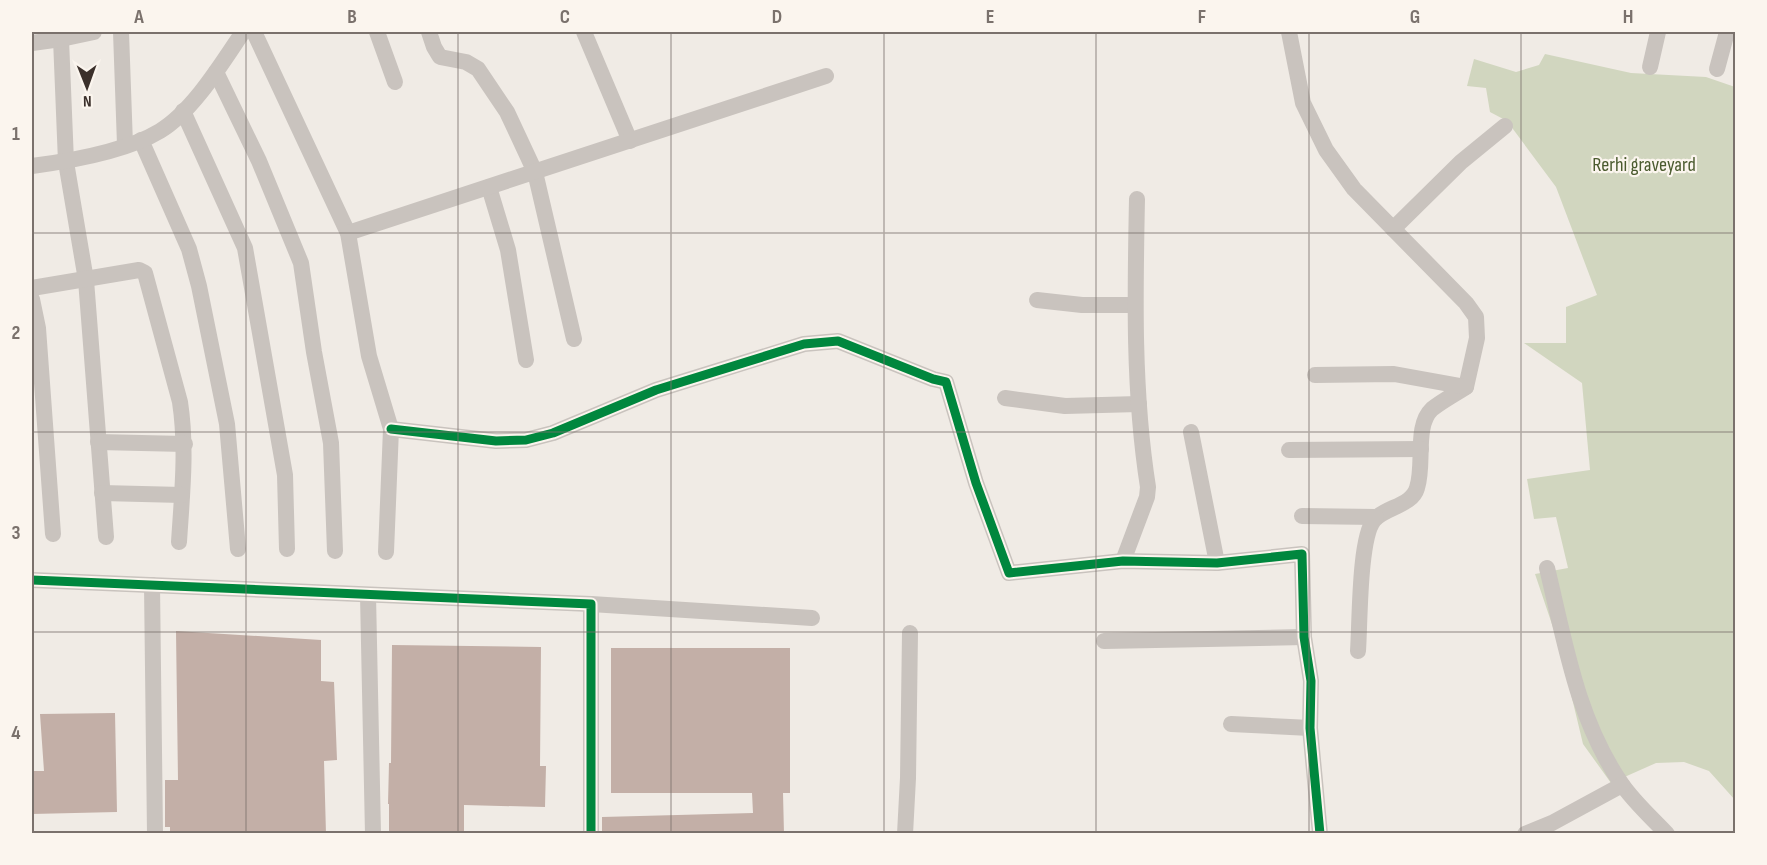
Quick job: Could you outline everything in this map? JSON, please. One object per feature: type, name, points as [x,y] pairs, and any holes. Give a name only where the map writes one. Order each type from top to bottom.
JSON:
[{"type":"street","points":[[33,39],[94,32]]},
{"type":"street","points":[[121,32],[125,145]]},
{"type":"street","points":[[32,166],[66,162],[141,140],[162,130],[183,111],[216,72],[243,32]]},
{"type":"street","points":[[255,32],[348,233],[369,356],[391,429],[386,552]]},
{"type":"street","points":[[377,32],[395,81]]},
{"type":"street","points":[[429,32],[440,57],[466,62],[478,69],[507,112],[535,172],[574,339]]},
{"type":"street","points":[[584,32],[630,141]]},
{"type":"street","points":[[1289,32],[1303,103],[1326,150],[1354,189],[1466,303],[1476,317],[1477,338],[1466,387],[1431,410],[1422,423],[1422,463],[1417,491],[1407,501],[1376,517],[1302,516]]},
{"type":"street","points":[[1650,67],[1658,32]]},
{"type":"street","points":[[1717,69],[1727,32]]},
{"type":"street","points":[[60,37],[66,162],[86,280],[106,537]]},
{"type":"street","points":[[216,72],[263,171],[301,263],[314,352],[331,442],[334,551]]},
{"type":"street","points":[[348,233],[826,76]]},
{"type":"street","points":[[183,111],[245,248],[285,475],[287,549]]},
{"type":"street","points":[[1393,229],[1461,162],[1505,126]]},
{"type":"street","points":[[141,140],[189,249],[199,286],[227,424],[238,549]]},
{"type":"street","points":[[489,187],[508,250],[526,360]]},
{"type":"street","points":[[1123,561],[1147,497],[1148,487],[1139,404],[1135,305],[1137,199]]},
{"type":"street","points":[[32,288],[139,270],[145,273],[180,402],[185,444],[179,542]]},
{"type":"street","points":[[32,299],[38,328],[53,534]]},
{"type":"street","points":[[1037,300],[1082,305],[1135,305]]},
{"type":"street","points":[[391,429],[496,441],[526,440],[553,433],[656,390],[804,344],[838,341],[933,379],[946,382],[976,483],[1009,573],[1123,561],[1217,563],[1302,554],[1305,637],[1311,681],[1310,728],[1320,834]]},
{"type":"street","points":[[1315,375],[1394,374],[1466,387]]},
{"type":"street","points":[[1005,398],[1065,406],[1139,404]]},
{"type":"street","points":[[1191,432],[1217,563]]},
{"type":"street","points":[[98,442],[185,444]]},
{"type":"street","points":[[1289,450],[1422,449]]},
{"type":"street","points":[[102,493],[182,495]]},
{"type":"street","points":[[1358,651],[1366,535],[1376,517]]},
{"type":"street","points":[[1547,568],[1575,686],[1595,740],[1622,785],[1667,834]]},
{"type":"street","points":[[32,580],[591,604],[812,618]]},
{"type":"street","points":[[152,585],[155,834]]},
{"type":"street","points":[[368,595],[373,834]]},
{"type":"street","points":[[591,604],[591,834]]},
{"type":"street","points":[[905,834],[910,633]]},
{"type":"street","points":[[1104,641],[1305,637]]},
{"type":"street","points":[[1232,724],[1310,728]]},
{"type":"street","points":[[1525,834],[1552,823],[1622,785]]},
{"type":"green space","name":"Rerhi graveyard","points":[[1545,54],[1631,73],[1706,77],[1735,87],[1735,800],[1709,771],[1684,762],[1656,763],[1611,783],[1583,744],[1560,648],[1535,574],[1568,568],[1556,517],[1534,519],[1527,479],[1590,470],[1582,383],[1524,343],[1566,343],[1566,307],[1597,295],[1556,187],[1507,121],[1490,112],[1486,88],[1467,86],[1474,59],[1516,72],[1539,65]]},
{"type":"building","points":[[176,631],[321,640],[321,681],[334,682],[337,760],[324,761],[326,834],[170,834],[170,827],[165,827],[165,780],[178,780]]},
{"type":"building","points":[[392,645],[541,647],[540,766],[546,766],[545,807],[464,805],[464,834],[389,834]]},
{"type":"building","points":[[611,648],[790,648],[790,793],[783,793],[784,834],[602,834],[602,817],[753,813],[752,793],[611,793]]},
{"type":"building","points":[[115,713],[117,812],[32,814],[32,771],[44,771],[40,714]]},
{"type":"cycle path","points":[[391,429],[496,441],[526,440],[553,433],[656,390],[804,344],[838,341],[933,379],[946,382],[976,483],[1009,573],[1123,561],[1217,563],[1302,554],[1304,637],[1311,681],[1310,728],[1320,834]]},
{"type":"cycle path","points":[[32,580],[591,604],[591,834]]}]
